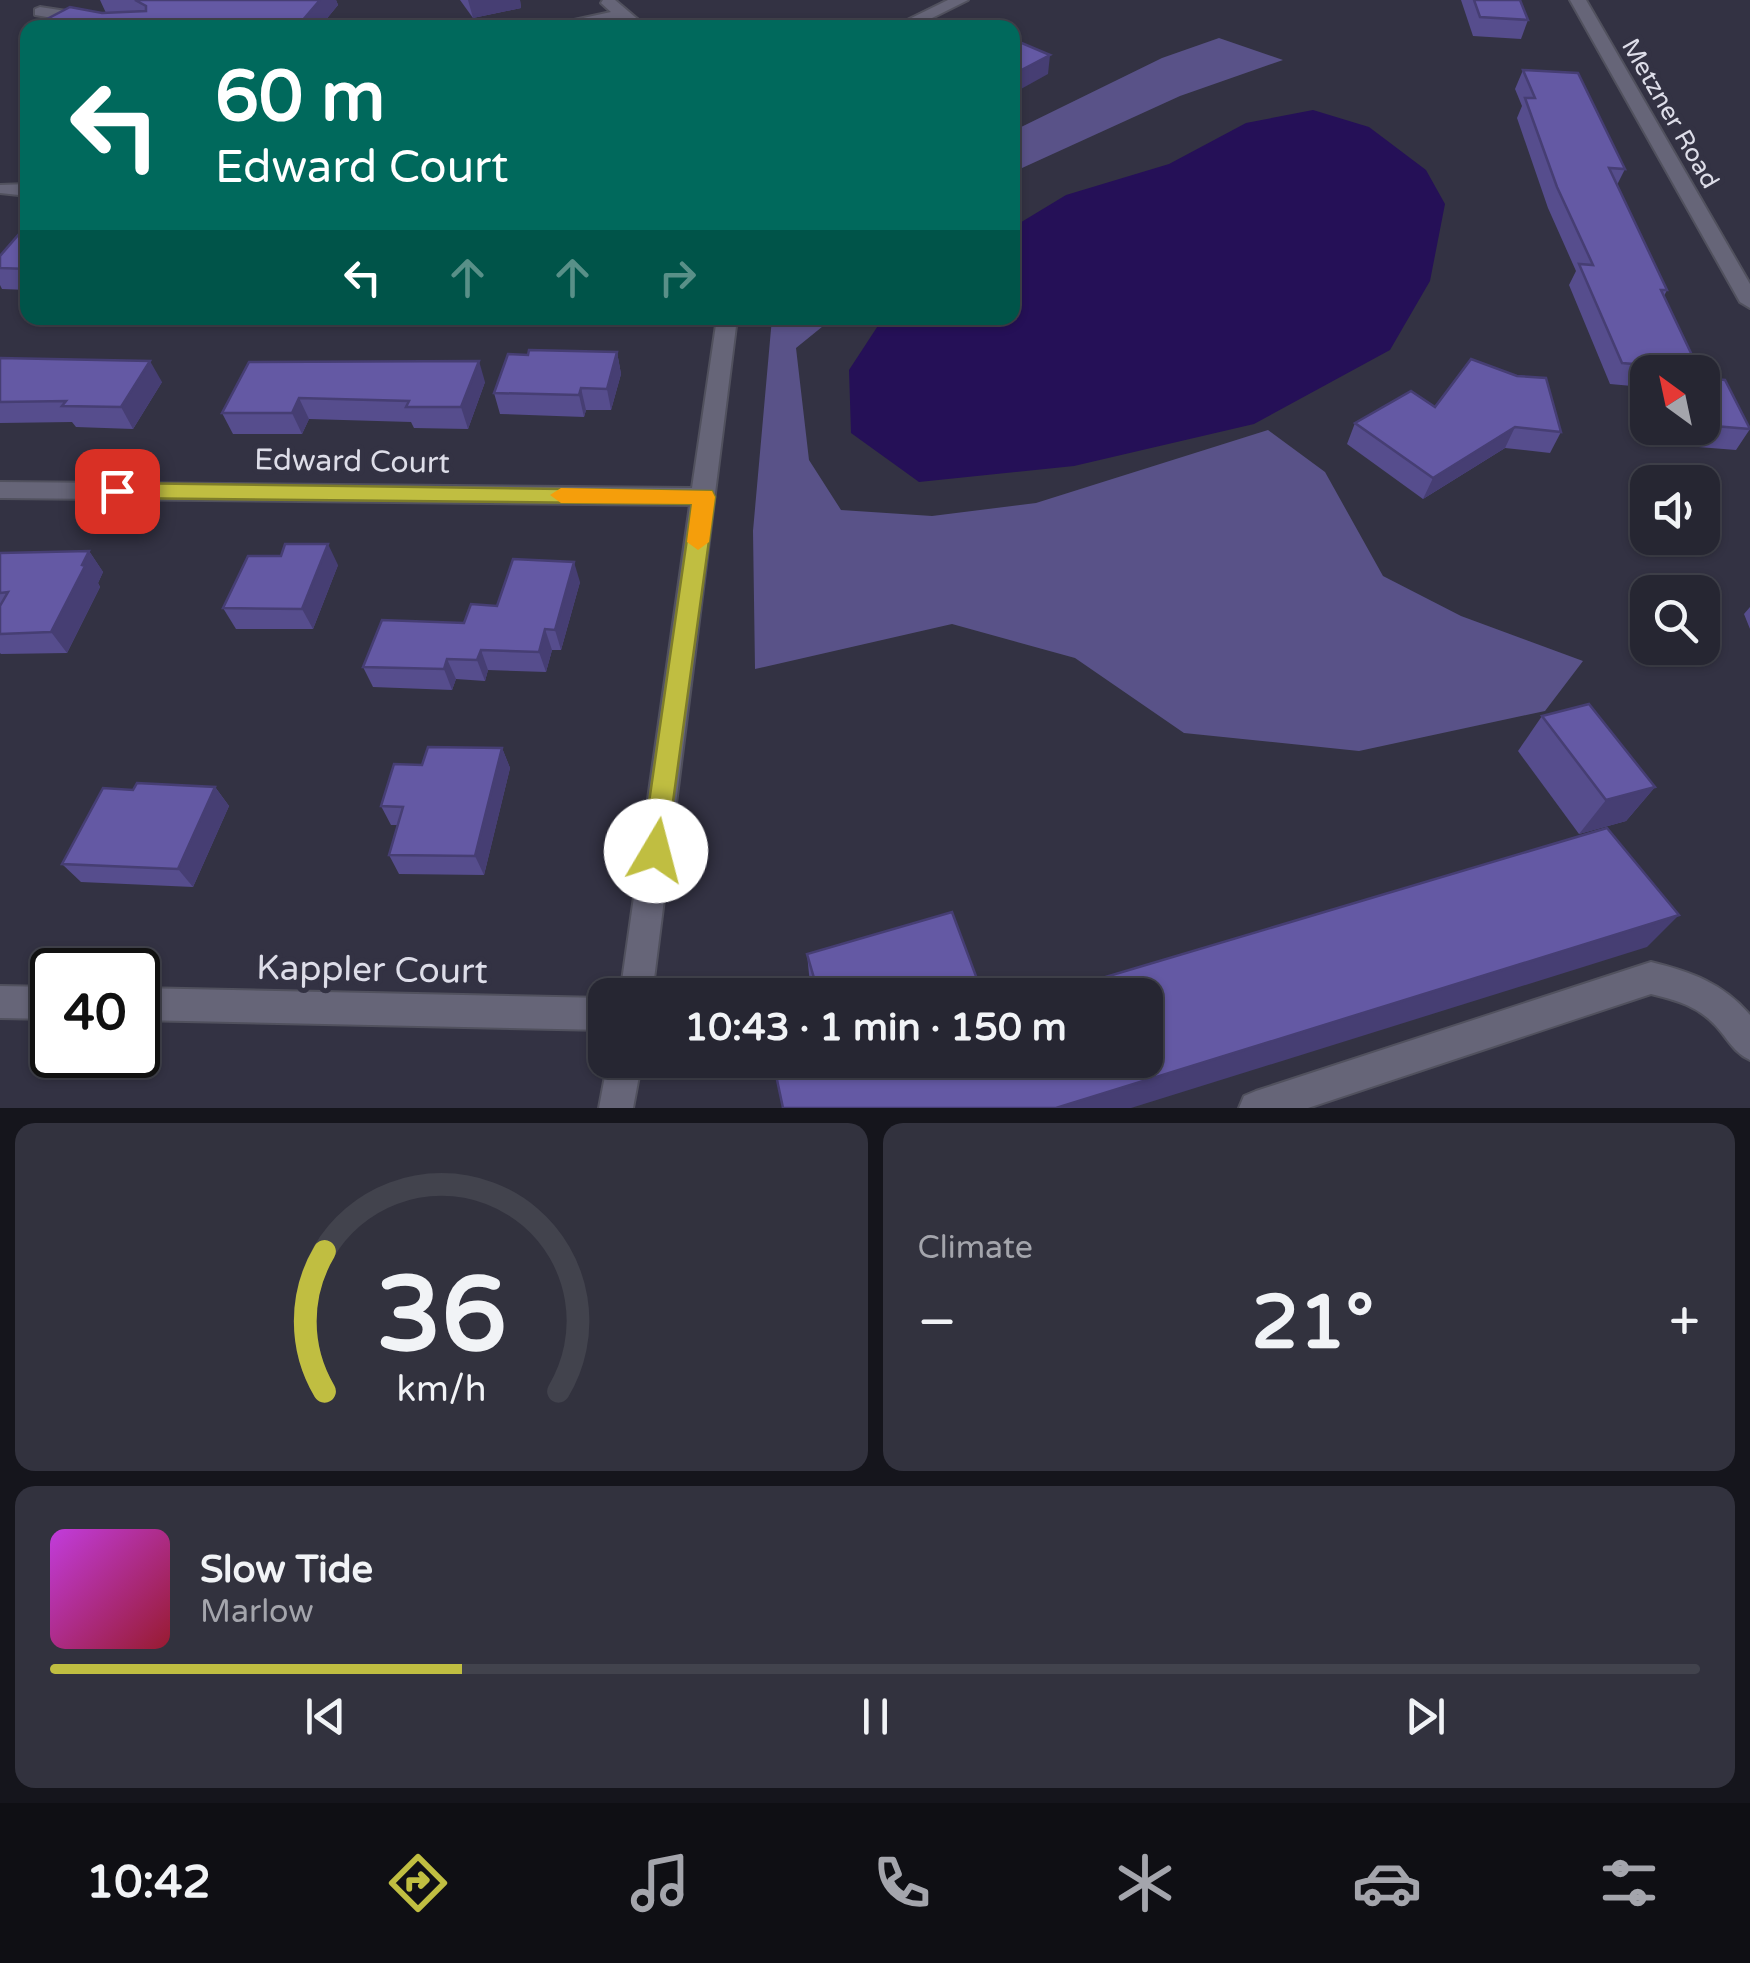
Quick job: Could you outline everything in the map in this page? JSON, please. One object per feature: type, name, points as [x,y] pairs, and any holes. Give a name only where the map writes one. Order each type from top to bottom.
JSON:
[{"type":"street","points":[[605,0],[629,20]]},
{"type":"street","points":[[916,20],[960,0]]},
{"type":"street","name":"Metzner Road","points":[[1578,0],[1750,302]]},
{"type":"street","points":[[40,12],[92,20]]},
{"type":"street","points":[[591,20],[621,15]]},
{"type":"street","points":[[6,189],[20,190]]},
{"type":"street","points":[[638,978],[726,325]]},
{"type":"street","name":"Edward Court","points":[[0,490],[704,497]]},
{"type":"street","points":[[1256,1108],[1652,978],[1699,990],[1729,1013],[1750,1044]]},
{"type":"street","points":[[0,1002],[30,1003]]},
{"type":"street","name":"Kappler Court","points":[[160,1004],[588,1014]]},
{"type":"street","points":[[616,1108],[622,1078]]},
{"type":"shaded area","points":[[1219,38],[1283,60],[1180,96],[1020,169],[1020,128],[1162,58]]},
{"type":"shaded area","points":[[1313,110],[1369,127],[1426,170],[1445,204],[1430,281],[1390,350],[1254,424],[1074,466],[919,482],[851,433],[849,370],[878,325],[1020,325],[1020,223],[1066,195],[1169,164],[1246,123]]},
{"type":"shaded area","points":[[771,325],[824,325],[796,348],[809,460],[841,510],[932,516],[1036,503],[1268,430],[1325,472],[1383,576],[1461,616],[1583,661],[1545,711],[1359,751],[1184,733],[1075,658],[952,624],[755,669],[753,531]]},
{"type":"building","points":[[135,0],[320,0],[303,20],[47,19],[70,7],[102,13],[146,11],[146,6]]},
{"type":"building","points":[[1474,0],[1520,0],[1528,20],[1480,17]]},
{"type":"building","points":[[1020,42],[1050,55],[1020,71]]},
{"type":"building","points":[[1523,70],[1578,73],[1625,169],[1609,168],[1667,290],[1661,290],[1692,355],[1630,355],[1630,364],[1622,363],[1579,264],[1593,265],[1557,187],[1525,98],[1535,98]]},
{"type":"building","points":[[20,233],[20,269],[0,268],[0,256]]},
{"type":"building","points":[[529,350],[617,352],[607,389],[581,388],[579,395],[494,393],[508,354],[528,355]]},
{"type":"building","points":[[0,358],[150,361],[121,407],[62,406],[66,401],[0,402]]},
{"type":"building","points":[[1471,359],[1517,376],[1546,378],[1561,432],[1515,427],[1433,478],[1355,423],[1411,391],[1435,407]]},
{"type":"building","points":[[479,361],[461,407],[406,407],[409,401],[299,398],[292,413],[222,413],[249,362]]},
{"type":"building","points":[[1720,380],[1725,380],[1750,429],[1720,426]]},
{"type":"building","points":[[285,544],[328,544],[302,609],[223,608],[248,556],[281,556]]},
{"type":"building","points":[[89,551],[51,632],[0,634],[0,606],[8,592],[0,593],[0,553]]},
{"type":"building","points":[[513,559],[574,562],[555,630],[545,629],[539,652],[481,650],[477,660],[447,659],[444,669],[363,667],[382,620],[464,623],[471,604],[497,606]]},
{"type":"building","points":[[1589,704],[1655,787],[1606,800],[1542,716]]},
{"type":"building","points":[[428,747],[502,748],[475,856],[389,855],[403,807],[381,806],[394,764],[422,765]]},
{"type":"building","points":[[137,783],[215,787],[178,869],[62,864],[103,788],[133,790]]},
{"type":"building","points":[[1607,828],[1679,915],[1163,1075],[1163,978],[1102,978]]},
{"type":"building","points":[[952,912],[977,978],[814,978],[807,954]]},
{"type":"building","points":[[777,1078],[1153,1078],[1056,1108],[783,1108]]},
{"type":"slow traffic","points":[[561,495],[704,497],[698,542]]},
{"type":"route","points":[[117,491],[704,497],[656,851]]}]
